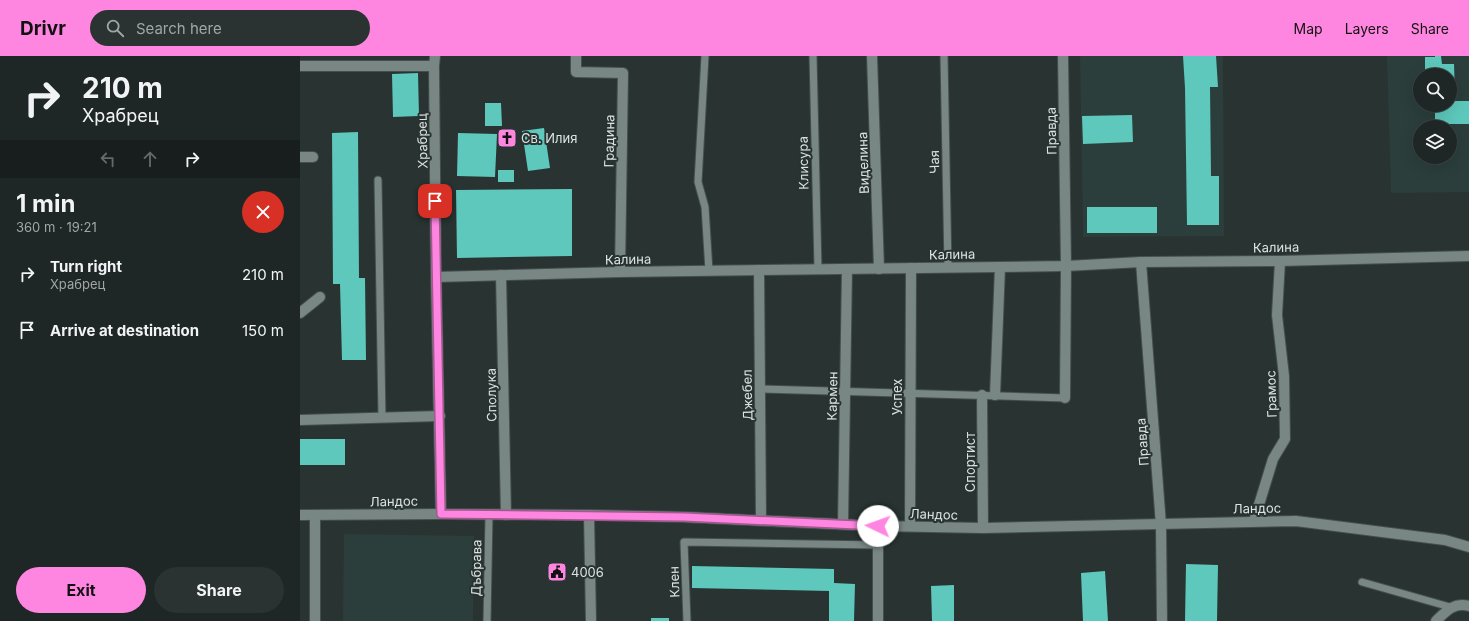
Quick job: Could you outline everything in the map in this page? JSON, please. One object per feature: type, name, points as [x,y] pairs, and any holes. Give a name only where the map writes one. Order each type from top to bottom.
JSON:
[{"type":"street","name":"Градина","points":[[576,56],[576,72],[623,72],[620,272]]},
{"type":"street","name":"Виделина","points":[[872,56],[879,268]]},
{"type":"street","name":"Правда","points":[[1063,56],[1066,266],[1065,398]]},
{"type":"street","points":[[300,66],[434,61]]},
{"type":"street","name":"Храбрец","points":[[434,61],[436,277],[441,514]]},
{"type":"street","points":[[300,157],[312,157]]},
{"type":"street","name":"Калина","points":[[436,277],[620,272],[1066,266],[1142,262],[1280,261],[1469,256]]},
{"type":"street","name":"Грамос","points":[[1254,521],[1273,459],[1285,439],[1284,376],[1277,315],[1280,261]]},
{"type":"street","name":"Правда","points":[[1142,262],[1161,525],[1162,621]]},
{"type":"street","points":[[995,395],[1000,267]]},
{"type":"street","name":"Успех","points":[[910,526],[911,268]]},
{"type":"street","name":"Кармен","points":[[843,524],[847,269]]},
{"type":"street","name":"Джебел","points":[[759,270],[761,520]]},
{"type":"street","name":"Сполука","points":[[501,275],[506,515]]},
{"type":"street","points":[[300,313],[320,298]]},
{"type":"street","name":"Спортист","points":[[982,395],[983,528]]},
{"type":"street","points":[[300,420],[440,416]]},
{"type":"street","name":"Ландос","points":[[300,515],[589,515],[761,520],[878,526],[983,528],[1296,521],[1445,540],[1469,547]]},
{"type":"street","points":[[315,515],[315,621]]},
{"type":"street","points":[[589,515],[591,621]]},
{"type":"street","points":[[878,526],[878,621]]},
{"type":"street","points":[[1436,621],[1450,608],[1462,604],[1469,606]]},
{"type":"lane","points":[[705,56],[698,182],[705,208],[709,271]]},
{"type":"lane","name":"Клисура","points":[[812,56],[818,269]]},
{"type":"lane","name":"Чая","points":[[944,56],[948,268]]},
{"type":"lane","points":[[378,180],[382,418]]},
{"type":"lane","points":[[759,389],[1065,398]]},
{"type":"lane","name":"Дъбрава","points":[[486,621],[489,514]]},
{"type":"lane","name":"Клен","points":[[687,621],[684,542],[878,545]]},
{"type":"lane","points":[[1362,582],[1450,608]]},
{"type":"shaded area","points":[[1080,56],[1223,56],[1224,236],[1083,237]]},
{"type":"shaded area","points":[[1387,56],[1469,56],[1469,192],[1391,193]]},
{"type":"shaded area","points":[[344,534],[474,536],[473,621],[343,621]]},
{"type":"building","points":[[1183,56],[1216,56],[1218,87],[1210,87],[1211,176],[1219,176],[1219,225],[1187,225],[1185,88]]},
{"type":"building","points":[[1441,56],[1442,64],[1454,64],[1454,68],[1425,68],[1425,57]]},
{"type":"building","points":[[418,73],[419,116],[393,117],[392,74]]},
{"type":"building","points":[[1457,101],[1469,101],[1469,124],[1457,124],[1457,120],[1435,120],[1435,112],[1457,112]]},
{"type":"building","points":[[485,103],[501,103],[502,126],[485,126]]},
{"type":"building","points":[[1132,115],[1133,142],[1083,144],[1082,116]]},
{"type":"building","points":[[544,128],[550,168],[528,171],[522,131]]},
{"type":"building","points":[[358,132],[359,278],[365,278],[366,360],[342,360],[340,284],[333,284],[332,133]]},
{"type":"building","points":[[458,133],[497,134],[495,177],[457,176]]},
{"type":"building","points":[[498,170],[514,170],[514,182],[498,182]]},
{"type":"building","points":[[572,189],[572,256],[457,258],[456,190]]},
{"type":"building","points":[[1087,207],[1157,207],[1157,233],[1087,233]]},
{"type":"building","points":[[300,439],[345,439],[345,465],[300,465]]},
{"type":"building","points":[[1186,564],[1218,565],[1217,621],[1185,621]]},
{"type":"building","points":[[692,566],[834,569],[834,583],[855,584],[854,621],[829,621],[829,591],[692,588]]},
{"type":"building","points":[[1105,571],[1108,621],[1083,621],[1081,573]]},
{"type":"building","points":[[954,585],[954,621],[932,621],[931,586]]},
{"type":"building","points":[[651,618],[669,618],[669,621],[651,621]]},
{"type":"place","name":"Св. Илия","points":[[507,138]]},
{"type":"place","name":"4006","points":[[557,572]]},
{"type":"route","points":[[435,201],[441,514],[684,517],[878,526]]}]
